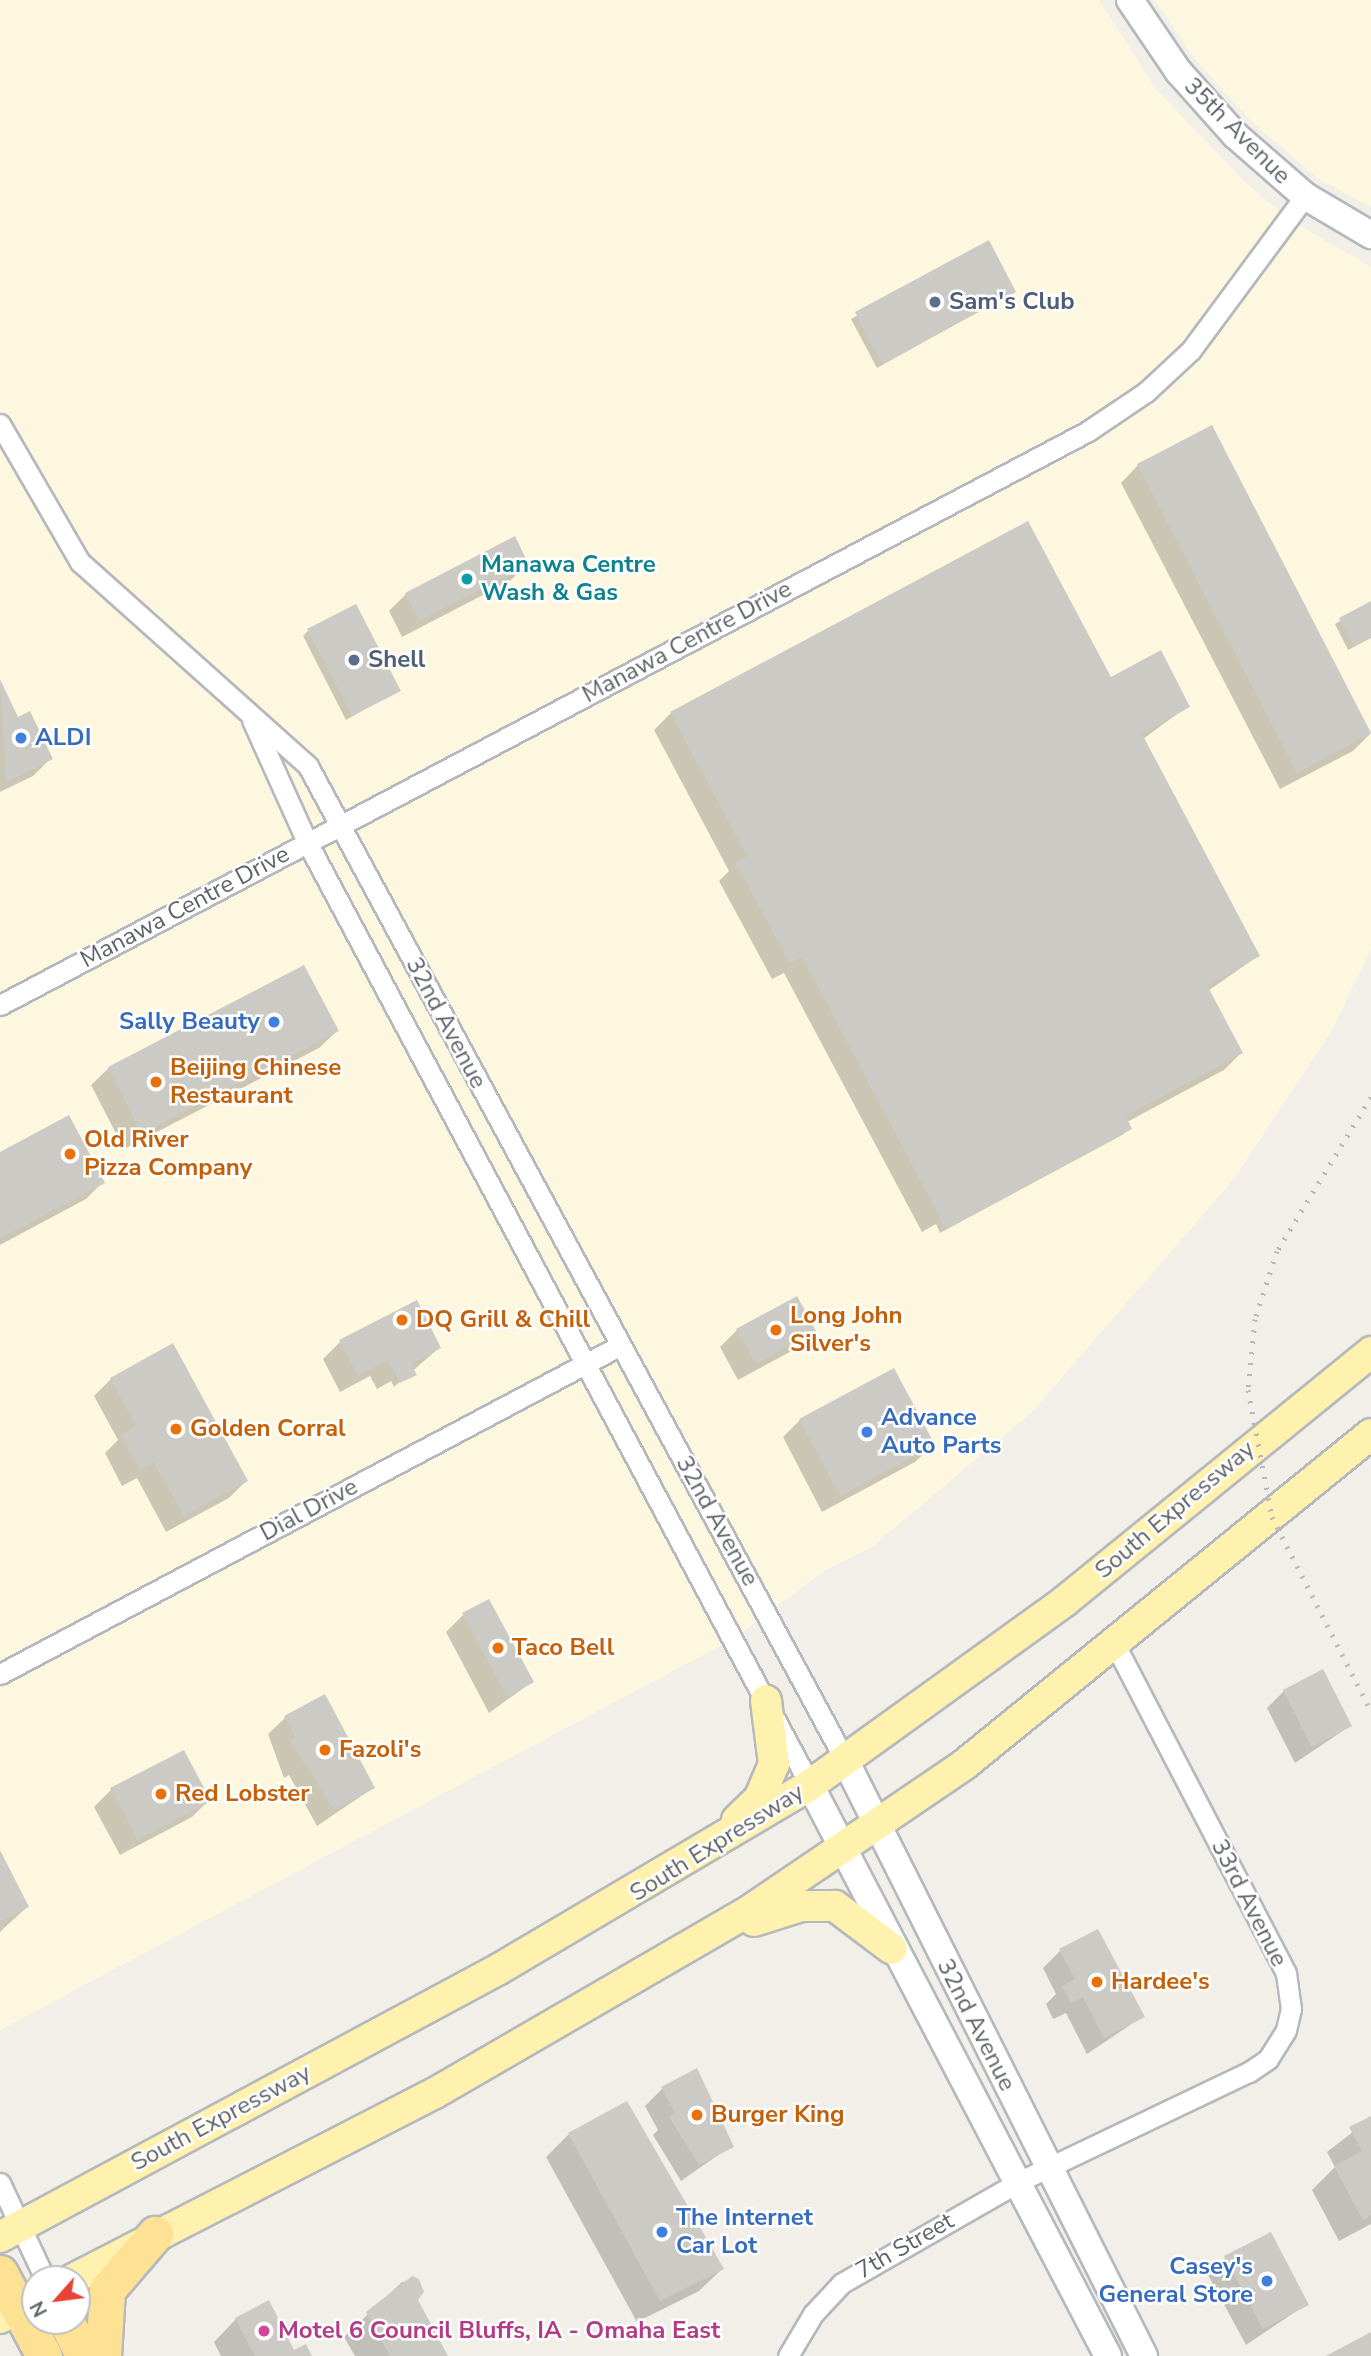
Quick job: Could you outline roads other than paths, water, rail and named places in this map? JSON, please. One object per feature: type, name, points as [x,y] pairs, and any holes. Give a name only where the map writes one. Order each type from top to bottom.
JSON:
[{"type":"highway","points":[[103,2356],[107,2290],[155,2234]]},
{"type":"highway","points":[[0,2273],[44,2356]]},
{"type":"highway","points":[[73,2335],[84,2356]]},
{"type":"main road","name":"South Expressway","points":[[11,2231],[702,1853],[810,1785],[1065,1601],[1371,1352]]},
{"type":"main road","points":[[91,2269],[447,2086],[704,1938],[839,1852],[1116,1646],[1371,1434]]},
{"type":"main road","points":[[702,1853],[769,1782],[774,1746],[766,1701]]},
{"type":"main road","points":[[704,1938],[818,1903],[849,1913],[892,1949]]},
{"type":"street","name":"35th Avenue","points":[[1130,0],[1203,102],[1305,196],[1371,235]]},
{"type":"street","name":"Manawa Centre Drive","points":[[0,1005],[1116,414],[1191,350],[1305,196]]},
{"type":"street","name":"32nd Avenue","points":[[0,424],[80,562],[308,766],[845,1760],[874,1828],[1144,2356]]},
{"type":"street","name":"32nd Avenue","points":[[249,713],[307,842],[766,1701],[810,1785],[839,1852],[1108,2356]]},
{"type":"street","name":"Dial Drive","points":[[0,1674],[619,1346]]},
{"type":"street","name":"33rd Avenue","points":[[1050,2168],[1249,2072],[1279,2044],[1292,2009],[1286,1973],[1116,1646]]},
{"type":"street","name":"7th Street","points":[[788,2356],[813,2314],[842,2283],[1017,2182],[1050,2168]]},
{"type":"street","points":[[0,2183],[11,2231],[35,2265]]},
{"type":"railway","points":[[1371,1097],[1277,1251],[1255,1319],[1248,1390],[1272,1517],[1371,1711]]},
{"type":"place","name":"Sam's Club","points":[[935,302]]},
{"type":"place","name":"Manawa Centre Wash & Gas","points":[[467,579]]},
{"type":"place","name":"Shell","points":[[354,660]]},
{"type":"place","name":"ALDI","points":[[21,738]]},
{"type":"place","name":"Sally Beauty","points":[[274,1022]]},
{"type":"place","name":"Beijing Chinese Restaurant","points":[[156,1082]]},
{"type":"place","name":"Old River Pizza Company","points":[[70,1154]]},
{"type":"place","name":"DQ Grill & Chill","points":[[402,1320]]},
{"type":"place","name":"Long John Silver's","points":[[776,1330]]},
{"type":"place","name":"Golden Corral","points":[[176,1429]]},
{"type":"place","name":"Advance Auto Parts","points":[[867,1432]]},
{"type":"place","name":"Taco Bell","points":[[498,1648]]},
{"type":"place","name":"Fazoli's","points":[[325,1750]]},
{"type":"place","name":"Red Lobster","points":[[161,1794]]},
{"type":"place","name":"Hardee's","points":[[1097,1982]]},
{"type":"place","name":"Burger King","points":[[697,2115]]},
{"type":"place","name":"The Internet Car Lot","points":[[662,2232]]},
{"type":"place","name":"Casey's General Store","points":[[1267,2281]]},
{"type":"place","name":"Motel 6 Council Bluffs, IA - Omaha East","points":[[264,2331]]}]
